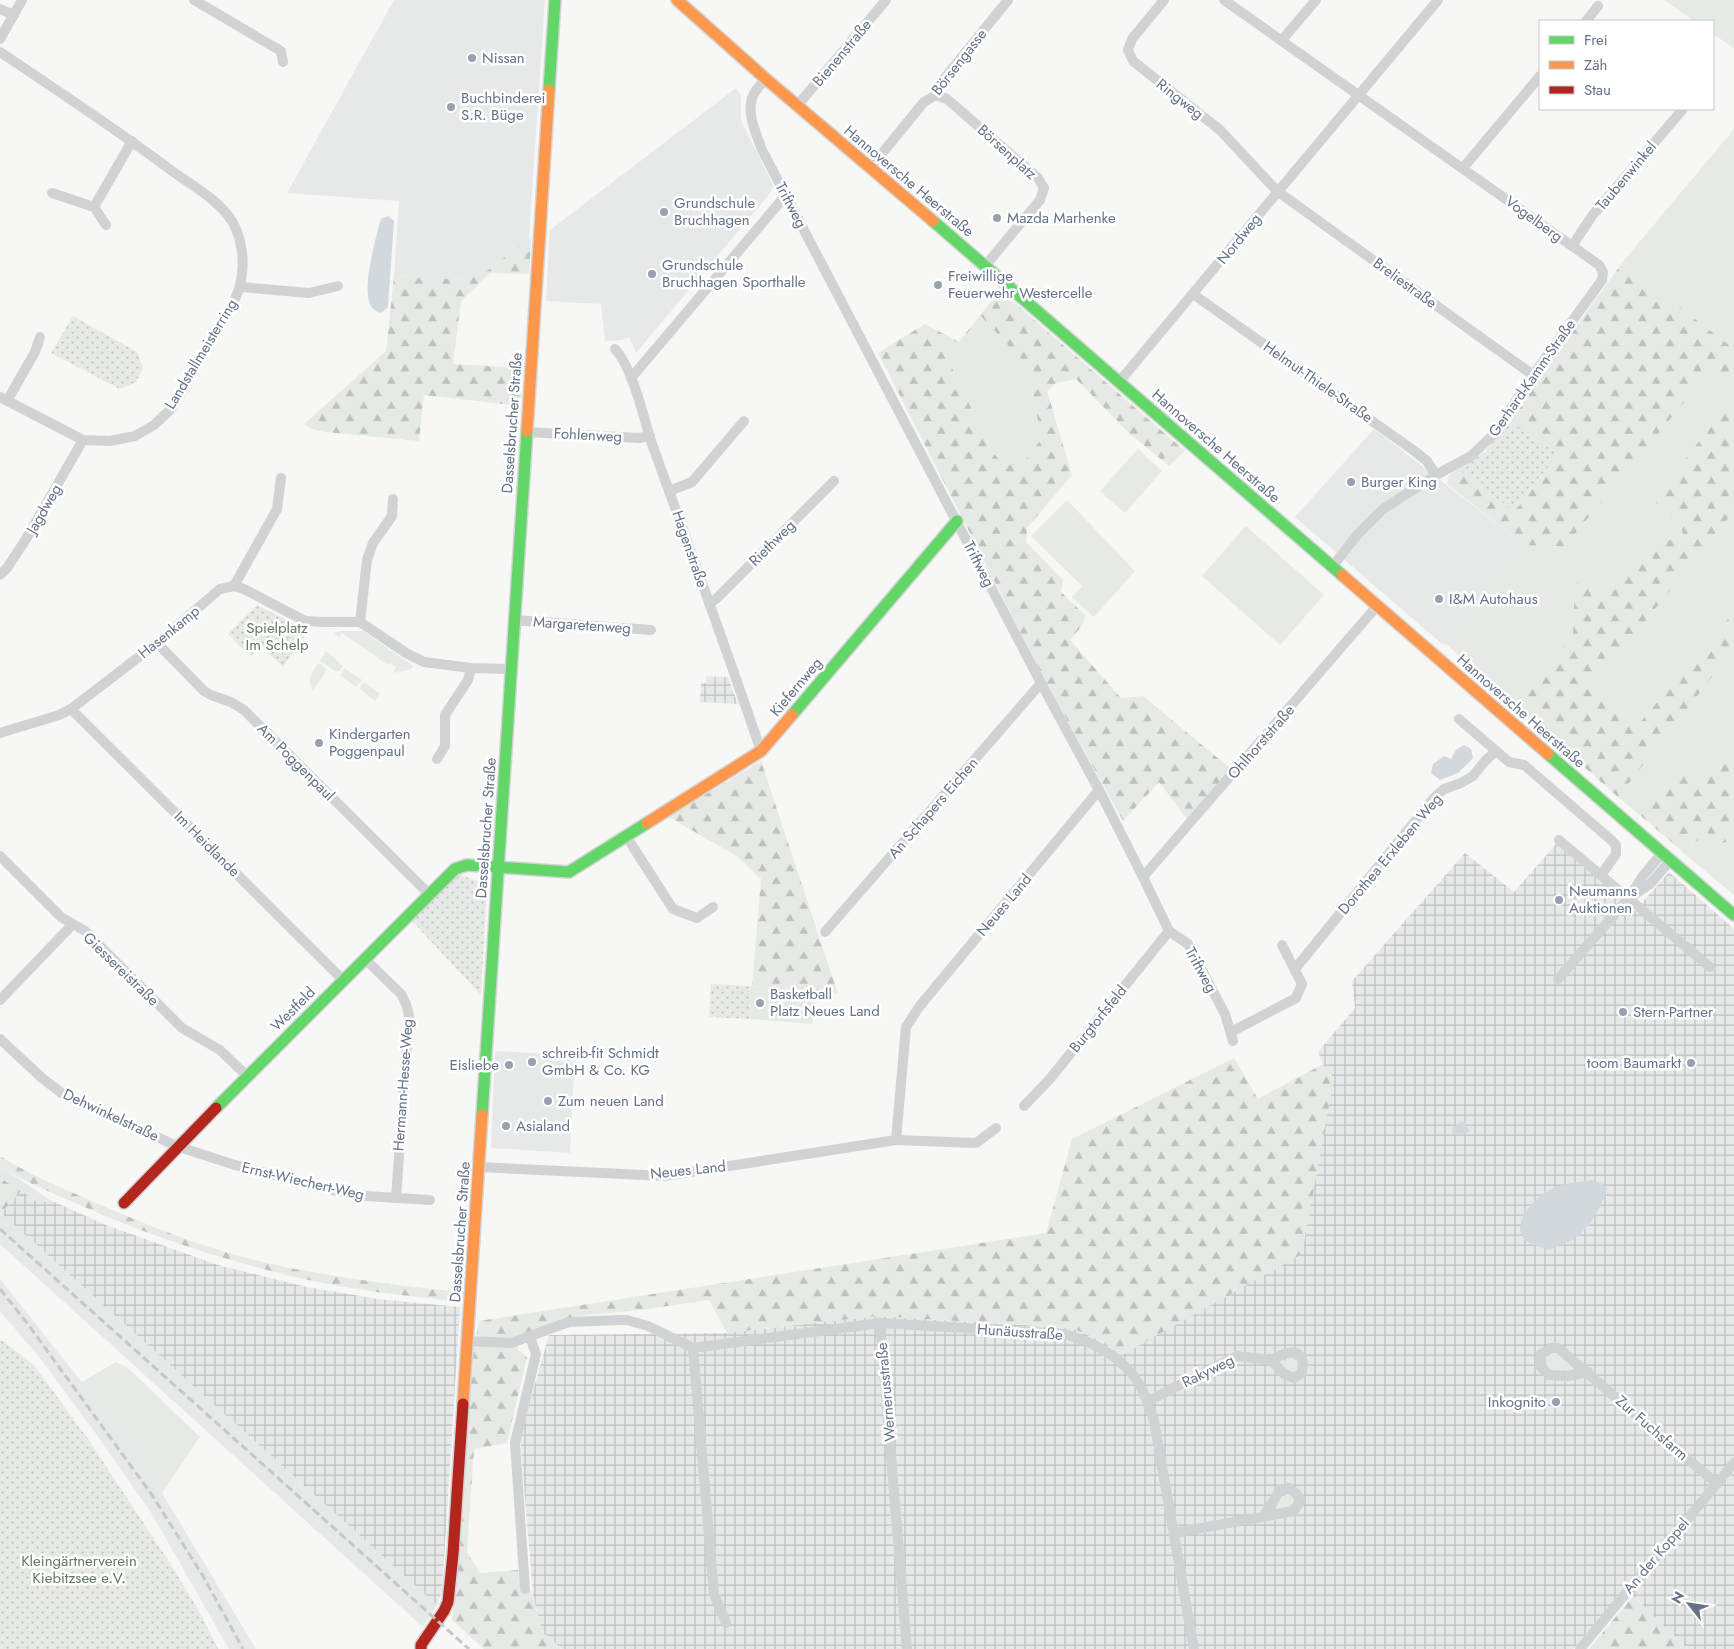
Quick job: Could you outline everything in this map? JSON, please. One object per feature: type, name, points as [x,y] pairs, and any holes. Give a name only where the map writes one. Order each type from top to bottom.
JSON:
[{"type":"street","points":[[0,39],[22,0]]},
{"type":"street","points":[[194,0],[281,51],[283,62]]},
{"type":"street","name":"Dasselsbrucher Straße","points":[[421,1649],[421,1645],[448,1602],[453,1554],[555,0]]},
{"type":"street","name":"Hannoversche Heerstraße","points":[[677,0],[797,106],[985,266],[1734,915]]},
{"type":"street","name":"Bienenstraße","points":[[797,106],[886,0]]},
{"type":"street","name":"Börsengasse","points":[[870,168],[924,102],[936,95],[940,84],[1008,0]]},
{"type":"street","name":"Ringweg","points":[[1164,0],[1132,39],[1128,50],[1133,61],[1220,130],[1277,191]]},
{"type":"street","name":"Vogelberg","points":[[1224,0],[1599,265],[1603,272]]},
{"type":"street","points":[[1282,40],[1316,0]]},
{"type":"street","points":[[1358,95],[1438,0]]},
{"type":"street","points":[[1587,20],[1598,6]]},
{"type":"street","points":[[0,8],[14,15]]},
{"type":"street","name":"Landstallmeisterring","points":[[0,52],[132,141],[220,206],[236,228],[243,255],[241,287],[172,408],[154,425],[135,436],[110,442],[83,440],[4,399]]},
{"type":"street","points":[[1463,168],[1539,77]]},
{"type":"street","name":"Triftweg","points":[[766,79],[755,92],[752,98],[751,109],[754,128],[762,150],[1099,790],[1144,877],[1169,931],[1188,944],[1225,1014],[1232,1037],[1296,998],[1302,984],[1295,969]]},
{"type":"street","name":"Börsenplatz","points":[[936,95],[948,99],[1038,178],[1044,188],[1040,200],[985,266]]},
{"type":"street","name":"Nordweg","points":[[1119,382],[1358,95]]},
{"type":"street","name":"Taubenwinkel","points":[[1572,246],[1592,216],[1682,110]]},
{"type":"street","points":[[94,207],[132,141]]},
{"type":"street","name":"Breliestraße","points":[[1277,191],[1533,375]]},
{"type":"street","points":[[52,193],[94,207],[106,225]]},
{"type":"street","points":[[631,378],[786,195]]},
{"type":"street","name":"Gerhard-Kamm-Straße","points":[[1332,567],[1358,534],[1382,509],[1471,456],[1494,434],[1533,375],[1602,280],[1603,272]]},
{"type":"street","points":[[241,287],[309,293],[338,286]]},
{"type":"street","name":"Helmut-Thiele-Straße","points":[[1193,294],[1413,450],[1427,461],[1436,476]]},
{"type":"street","points":[[4,399],[34,352],[40,337]]},
{"type":"street","name":"Hagenstraße","points":[[616,349],[622,357],[631,378],[761,751]]},
{"type":"street","points":[[669,490],[692,482],[744,421]]},
{"type":"street","name":"Fohlenweg","points":[[526,432],[639,438],[650,436]]},
{"type":"street","name":"Jagdweg","points":[[0,575],[7,568],[26,539],[83,440]]},
{"type":"street","points":[[280,478],[277,509],[234,586],[244,589],[305,620],[360,622],[406,653],[424,662],[471,668],[511,669]]},
{"type":"street","name":"Riethweg","points":[[709,603],[716,599],[834,481]]},
{"type":"street","points":[[360,622],[367,560],[373,544],[392,516],[393,499]]},
{"type":"street","name":"Kiefernweg","points":[[498,866],[568,872],[761,751],[957,521]]},
{"type":"street","name":"Hasenkamp","points":[[0,733],[59,715],[71,709],[156,643],[220,589],[234,586]]},
{"type":"street","name":"Ohlhorststraße","points":[[1144,877],[1377,606]]},
{"type":"street","name":"Margaretenweg","points":[[514,620],[651,630]]},
{"type":"street","name":"Am Poggenpaul","points":[[156,643],[204,691],[231,702],[244,710],[428,894]]},
{"type":"street","points":[[437,759],[445,746],[445,715],[468,680],[471,668]]},
{"type":"street","name":"An Schapers Eichen","points":[[825,932],[1041,683]]},
{"type":"street","name":"Im Heidlande","points":[[71,709],[343,980]]},
{"type":"street","points":[[1459,719],[1509,762],[1524,765],[1616,846],[1616,854],[1601,875]]},
{"type":"street","name":"Dorothea Erxleben Weg","points":[[1295,969],[1434,798],[1444,789],[1473,776],[1485,760],[1496,751]]},
{"type":"street","name":"Neues Land","points":[[896,1140],[906,1027],[920,1007],[1099,790]]},
{"type":"street","points":[[626,836],[673,909],[697,918],[713,907]]},
{"type":"street","points":[[1559,840],[1710,967]]},
{"type":"street","name":"Giessereistraße","points":[[0,856],[61,917],[85,931],[182,1028],[220,1050],[247,1076]]},
{"type":"street","points":[[1558,979],[1629,898],[1642,876],[1667,857]]},
{"type":"street","name":"Westfeld","points":[[124,1204],[247,1076],[455,869],[467,865],[498,866]]},
{"type":"street","points":[[0,1000],[72,925]]},
{"type":"street","name":"Burgtorfsfeld","points":[[1024,1106],[1049,1080],[1169,931]]},
{"type":"street","points":[[1282,944],[1295,969]]},
{"type":"street","name":"Hermann-Hesse-Weg","points":[[365,959],[401,994],[409,1016],[396,1198]]},
{"type":"street","name":"Dehwinkelstraße","points":[[0,1039],[42,1078],[64,1095],[179,1147]]},
{"type":"street","name":"Neues Land","points":[[479,1167],[665,1176],[896,1140],[976,1143],[996,1128]]},
{"type":"street","name":"Ernst-Wiechert-Weg","points":[[179,1147],[235,1165],[336,1191],[366,1196],[430,1200]]},
{"type":"street","points":[[468,1341],[511,1343],[569,1322],[627,1320],[648,1326],[693,1348],[714,1594],[726,1623]]},
{"type":"street","name":"Wernerusstraße","points":[[693,1348],[880,1323],[907,1649]]},
{"type":"street","name":"Hunäusstraße","points":[[880,1323],[1064,1334],[1085,1340],[1111,1355],[1133,1375],[1148,1401],[1154,1421],[1194,1649]]},
{"type":"street","points":[[525,1589],[515,1443],[536,1354],[530,1337]]},
{"type":"street","name":"Rakyweg","points":[[1148,1401],[1237,1356],[1271,1360]]},
{"type":"street","name":"Zur Fuchsfarm","points":[[1588,1372],[1717,1484]]},
{"type":"street","name":"An der Koppel","points":[[1580,1649],[1734,1463]]},
{"type":"street","points":[[1174,1533],[1263,1516]]},
{"type":"shaded area","points":[[394,0],[545,0],[529,237],[490,269],[467,280],[394,276],[399,201],[287,193]]},
{"type":"shaded area","name":"Grundschule Bruchhagen","points":[[736,88],[741,96],[741,121],[774,187],[636,353],[629,337],[622,340],[605,341],[601,304],[546,301],[550,230]]},
{"type":"shaded area","points":[[388,216],[394,221],[388,307],[381,313],[374,310],[371,306],[368,286],[371,262],[381,219]]},
{"type":"shaded area","points":[[1374,429],[1524,545],[1489,583],[1446,644],[1442,644],[1295,517]]},
{"type":"shaded area","points":[[706,676],[728,677],[738,704],[700,702],[701,683],[706,683]]},
{"type":"shaded area","points":[[1464,745],[1471,749],[1473,758],[1458,773],[1440,780],[1431,773],[1433,764],[1444,756],[1451,759],[1456,750]]},
{"type":"shaded area","points":[[1557,843],[1635,911],[1669,872],[1734,929],[1734,1649],[1688,1649],[1626,1587],[1573,1649],[562,1649],[542,1632],[533,1595],[520,1436],[549,1335],[727,1333],[877,1316],[1072,1328],[1102,1341],[1122,1355],[1334,1079],[1323,1064],[1318,1052],[1355,1008],[1352,981],[1465,853],[1514,892]]},
{"type":"shaded area","points":[[495,1051],[575,1055],[570,1153],[491,1148]]},
{"type":"shaded area","points":[[1461,1121],[1465,1122],[1470,1132],[1455,1135],[1452,1133],[1453,1128]]},
{"type":"shaded area","points":[[0,1167],[50,1200],[41,1204],[0,1178]]},
{"type":"shaded area","points":[[1592,1180],[1603,1184],[1607,1190],[1594,1217],[1580,1234],[1574,1239],[1549,1250],[1527,1242],[1524,1239],[1520,1229],[1521,1222],[1524,1214],[1535,1201],[1548,1191],[1559,1186]]},
{"type":"shaded area","points":[[21,1191],[41,1204],[50,1200],[106,1225],[218,1265],[307,1287],[378,1299],[460,1307],[442,1591],[437,1605],[1,1213]]},
{"type":"shaded area","points":[[0,1212],[437,1605],[423,1627],[0,1244]]},
{"type":"shaded area","points":[[0,1279],[111,1419],[162,1493],[256,1649],[229,1649],[152,1514],[40,1358],[0,1311]]},
{"type":"green space","points":[[1664,0],[1734,0],[1734,48],[1714,35],[1714,20],[1693,20]]},
{"type":"green space","points":[[1734,129],[1734,349],[1622,263]]},
{"type":"green space","points":[[529,237],[531,241],[529,274],[490,273],[461,301],[453,364],[523,368],[521,406],[424,395],[419,441],[326,432],[314,430],[304,424],[386,351],[394,276],[467,280],[490,269]]},
{"type":"green space","points":[[1622,263],[1734,349],[1734,387],[1711,370],[1564,547],[1524,545],[1447,484],[1449,475],[1458,469],[1514,512],[1558,454],[1508,421]]},
{"type":"green space","points":[[1000,290],[1185,451],[1169,466],[1128,432],[1076,379],[1056,383],[1047,391],[1072,475],[1027,528],[1026,542],[1063,580],[1061,592],[1086,616],[1081,627],[1070,640],[1121,698],[1143,696],[1231,769],[1187,819],[1159,782],[1123,821],[1045,680],[878,353],[925,324],[959,342]],"holes":[[[981,316],[1031,370],[1029,380],[1042,438],[1026,459],[1006,466],[992,452],[953,370],[937,343],[943,336],[959,343]]]},
{"type":"green space","points":[[73,316],[137,352],[143,368],[136,382],[120,389],[51,353]]},
{"type":"green space","points":[[981,316],[1031,370],[1029,380],[1042,438],[1026,459],[1006,466],[992,452],[953,370],[937,343],[943,336],[959,343]]},
{"type":"green space","points":[[1711,370],[1734,387],[1734,397],[1653,500],[1681,524],[1683,538],[1652,544],[1604,603],[1575,584],[1574,635],[1512,703],[1446,644],[1489,583],[1524,545],[1564,547]]},
{"type":"green space","points":[[1734,397],[1734,511],[1589,691],[1637,726],[1734,612],[1734,649],[1618,797],[1512,703],[1573,635],[1575,584],[1590,581],[1604,602],[1652,544],[1683,537],[1681,524],[1653,500]]},
{"type":"green space","points":[[1508,421],[1558,454],[1514,512],[1458,469],[1485,452]]},
{"type":"green space","points":[[1138,449],[1162,471],[1125,513],[1100,491]]},
{"type":"green space","points":[[1067,500],[1135,571],[1094,617],[1072,597],[1082,586],[1031,536]]},
{"type":"green space","points":[[1734,511],[1734,612],[1637,726],[1589,691]]},
{"type":"green space","points":[[1246,526],[1324,595],[1280,645],[1202,576]]},
{"type":"green space","name":"Spielplatz Im Schelp","points":[[257,605],[309,630],[283,667],[259,644],[251,657],[228,634]]},
{"type":"green space","points":[[341,631],[363,631],[413,666],[411,669],[393,673],[396,667],[390,663],[388,665],[342,633],[339,637],[334,633]]},
{"type":"green space","points":[[1734,649],[1734,743],[1704,779],[1676,769],[1634,810],[1618,797]]},
{"type":"green space","points":[[326,651],[343,666],[339,671],[335,671],[320,661]]},
{"type":"green space","points":[[319,663],[327,670],[313,691],[310,683],[311,676]]},
{"type":"green space","points":[[344,668],[362,680],[356,687],[340,675]]},
{"type":"green space","points":[[364,682],[380,694],[375,701],[361,690],[360,687]]},
{"type":"green space","points":[[1734,743],[1734,839],[1723,843],[1707,833],[1684,853],[1634,810],[1676,769],[1704,778]]},
{"type":"green space","points":[[761,761],[838,994],[752,986],[761,879],[738,857],[669,817]]},
{"type":"green space","points":[[1707,833],[1723,843],[1734,839],[1734,883],[1703,861],[1698,865],[1684,853]]},
{"type":"green space","points":[[1703,860],[1734,883],[1734,895],[1698,865]]},
{"type":"green space","points":[[459,874],[487,885],[481,995],[412,921]]},
{"type":"green space","points":[[711,984],[752,986],[750,1019],[709,1017]]},
{"type":"green space","points":[[752,986],[816,992],[812,1024],[750,1019]]},
{"type":"green space","points":[[1234,1058],[1258,1099],[1323,1064],[1334,1078],[1302,1254],[1122,1355],[1102,1341],[1072,1328],[877,1316],[727,1333],[709,1300],[640,1310],[575,1316],[519,1335],[517,1349],[527,1357],[507,1443],[474,1449],[467,1552],[480,1573],[518,1570],[521,1592],[531,1590],[542,1632],[561,1649],[484,1649],[452,1620],[474,1348],[479,1321],[1046,1233],[1072,1139]]},
{"type":"green space","points":[[510,1077],[535,1079],[534,1088],[509,1086]]},
{"type":"green space","points":[[0,1156],[24,1170],[61,1187],[141,1222],[205,1246],[249,1259],[318,1273],[462,1292],[461,1302],[327,1284],[248,1265],[189,1247],[103,1215],[28,1182],[0,1167]]},
{"type":"green space","points":[[0,1178],[21,1191],[1,1213],[0,1212]]},
{"type":"green space","name":"Kleingärtnerverein Kiebitzsee e.V.","points":[[0,1339],[34,1365],[88,1439],[170,1563],[200,1613],[218,1649],[0,1649]]},
{"type":"green space","points":[[1553,1353],[1558,1353],[1573,1368],[1571,1370],[1549,1370],[1546,1360]]},
{"type":"green space","points":[[1289,1358],[1297,1360],[1299,1365],[1298,1369],[1294,1372],[1289,1372],[1281,1364]]},
{"type":"green space","points":[[116,1362],[128,1368],[200,1437],[162,1493],[111,1419],[82,1382]]},
{"type":"green space","points":[[1288,1494],[1292,1496],[1293,1503],[1289,1507],[1279,1508],[1277,1504],[1279,1500]]},
{"type":"green space","points":[[1633,1596],[1688,1649],[1589,1649]]},
{"type":"railway","points":[[0,1229],[469,1649]]},
{"type":"railway","points":[[0,1289],[27,1323],[152,1495],[203,1576],[243,1649]]},
{"type":"traffic: fast","points":[[549,90],[555,0]]},
{"type":"traffic: fast","points":[[933,221],[1342,575]]},
{"type":"traffic: fast","points":[[482,1115],[527,431]]},
{"type":"traffic: fast","points":[[792,715],[957,521]]},
{"type":"traffic: fast","points":[[1548,754],[1734,915]]},
{"type":"traffic: fast","points":[[216,1108],[455,869],[467,865],[569,872],[647,823]]},
{"type":"traffic: slow","points":[[677,0],[766,79],[933,221]]},
{"type":"traffic: slow","points":[[527,431],[549,90]]},
{"type":"traffic: slow","points":[[1342,575],[1548,754]]},
{"type":"traffic: slow","points":[[647,823],[761,751],[792,715]]},
{"type":"traffic: slow","points":[[463,1404],[482,1115]]},
{"type":"traffic: jam","points":[[124,1203],[216,1108]]},
{"type":"traffic: jam","points":[[421,1649],[421,1645],[448,1602],[463,1404]]},
{"type":"place","name":"Nissan","points":[[472,58]]},
{"type":"place","name":"Buchbinderei S.R. Büge","points":[[451,107]]},
{"type":"place","name":"Grundschule Bruchhagen","points":[[664,212]]},
{"type":"place","name":"Mazda Marhenke","points":[[997,218]]},
{"type":"place","name":"Grundschule Bruchhagen Sporthalle","points":[[652,274]]},
{"type":"place","name":"Freiwillige Feuerwehr Westercelle","points":[[938,285]]},
{"type":"place","name":"Burger King","points":[[1351,482]]},
{"type":"place","name":"I&M Autohaus","points":[[1439,599]]},
{"type":"place","name":"Kindergarten Poggenpaul","points":[[319,743]]},
{"type":"place","name":"Neumanns Auktionen","points":[[1559,900]]},
{"type":"place","name":"Basketball Platz Neues Land","points":[[760,1003]]},
{"type":"place","name":"Stern-Partner","points":[[1623,1012]]},
{"type":"place","name":"schreib-fit Schmidt GmbH & Co. KG","points":[[532,1062]]},
{"type":"place","name":"toom Baumarkt","points":[[1691,1063]]},
{"type":"place","name":"Eisliebe","points":[[509,1065]]},
{"type":"place","name":"Zum neuen Land","points":[[548,1101]]},
{"type":"place","name":"Asialand","points":[[506,1126]]},
{"type":"place","name":"Inkognito","points":[[1556,1402]]}]
